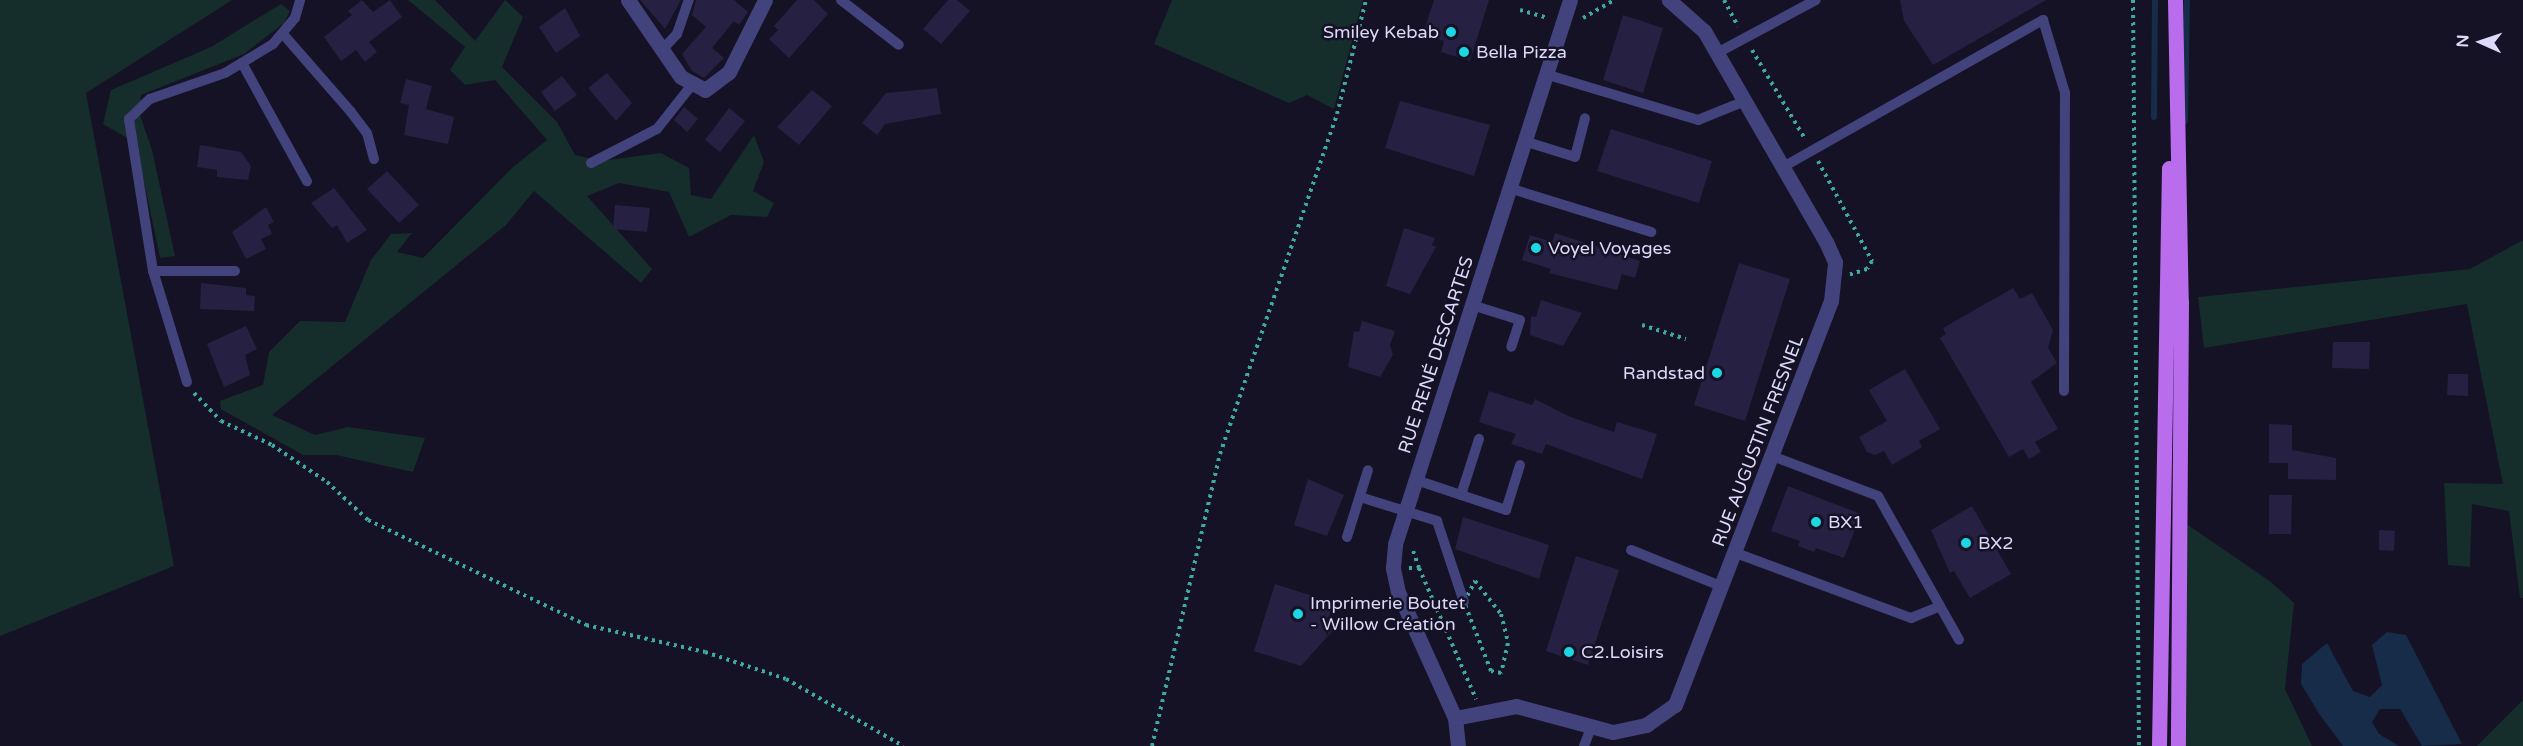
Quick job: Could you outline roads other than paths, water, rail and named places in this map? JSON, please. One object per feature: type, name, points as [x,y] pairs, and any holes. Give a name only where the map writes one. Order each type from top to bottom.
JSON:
[{"type":"main road","points":[[2175,0],[2175,99],[2181,303],[2178,746]]},
{"type":"main road","points":[[2159,746],[2167,189],[2175,99]]},
{"type":"street","points":[[628,0],[662,50],[691,86],[705,90],[729,72],[765,0]]},
{"type":"street","name":"RUE RENÉ DESCARTES","points":[[1458,746],[1455,718],[1398,592],[1393,568],[1406,512],[1570,0]]},
{"type":"street","name":"RUE AUGUSTIN FRESNEL","points":[[1455,718],[1516,706],[1591,728],[1632,730],[1675,705],[1736,553],[1836,280],[1826,242],[1745,101],[1691,16],[1669,0]]},
{"type":"lane","points":[[187,382],[153,271],[129,119],[150,99],[242,63],[283,34],[300,0]]},
{"type":"lane","points":[[662,50],[677,34],[689,0]]},
{"type":"lane","points":[[841,0],[899,45]]},
{"type":"lane","points":[[1716,53],[1816,0]]},
{"type":"lane","points":[[1783,167],[2043,20],[2065,93],[2064,390]]},
{"type":"lane","points":[[283,34],[357,119],[367,134],[374,159]]},
{"type":"lane","points":[[242,63],[307,181]]},
{"type":"lane","points":[[1545,74],[1698,120],[1745,101]]},
{"type":"lane","points":[[591,163],[657,129],[691,86]]},
{"type":"lane","points":[[1524,141],[1575,157],[1585,117]]},
{"type":"lane","points":[[1509,188],[1651,231]]},
{"type":"lane","points":[[153,271],[235,271]]},
{"type":"lane","points":[[1472,305],[1520,320],[1511,347]]},
{"type":"lane","points":[[1461,495],[1479,440]]},
{"type":"lane","points":[[1772,456],[1878,496],[1959,640]]},
{"type":"lane","points":[[1416,480],[1506,510],[1520,465]]},
{"type":"lane","points":[[1347,537],[1368,470]]},
{"type":"lane","points":[[1360,497],[1437,521],[1464,602]]},
{"type":"lane","points":[[1631,550],[1723,587]]},
{"type":"lane","points":[[1736,553],[1911,618],[1940,606]]},
{"type":"lane","points":[[1584,746],[1591,728]]},
{"type":"water","points":[[2387,632],[2406,635],[2462,744],[2422,746],[2400,709],[2380,709],[2372,722],[2379,734],[2399,746],[2343,746],[2320,715],[2301,684],[2302,664],[2327,643],[2353,691],[2370,697],[2382,685],[2372,645]]},
{"type":"waterway","points":[[2154,117],[2155,0]]},
{"type":"waterway","points":[[2185,121],[2187,0]]},
{"type":"place","name":"Smiley Kebab","points":[[1451,32]]},
{"type":"place","name":"Bella Pizza","points":[[1464,52]]},
{"type":"place","name":"Voyel Voyages","points":[[1536,248]]},
{"type":"place","name":"Randstad","points":[[1717,373]]},
{"type":"place","name":"BX1","points":[[1816,522]]},
{"type":"place","name":"BX2","points":[[1966,543]]},
{"type":"place","name":"Imprimerie Boutet - Willow Création","points":[[1298,614]]},
{"type":"place","name":"C2.Loisirs","points":[[1569,652]]}]
